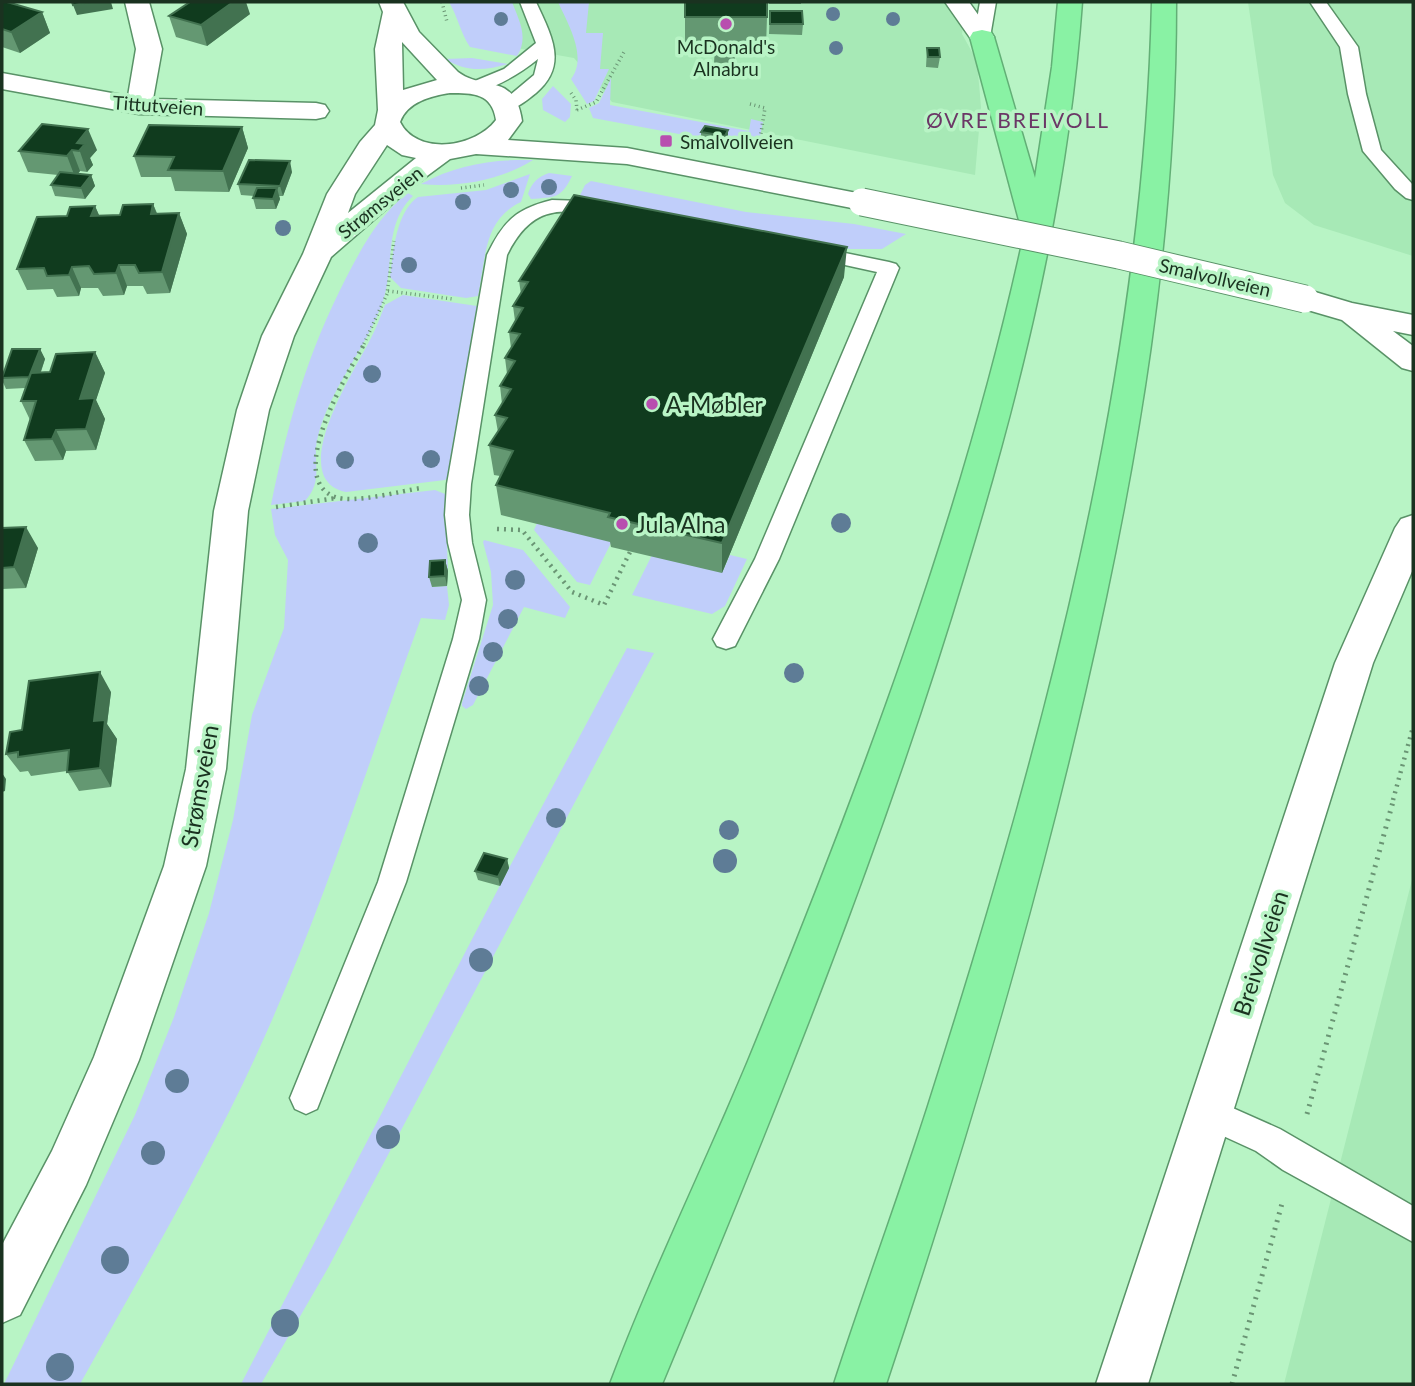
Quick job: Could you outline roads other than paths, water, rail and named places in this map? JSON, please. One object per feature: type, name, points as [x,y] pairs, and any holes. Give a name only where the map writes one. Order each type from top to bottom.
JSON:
[{"type":"highway","points":[[636,1384],[768,1065],[890,750],[982,460],[1024,302],[1037,235],[1061,98],[1070,2]]},
{"type":"highway","points":[[860,1384],[959,1087],[1054,744],[1087,602],[1128,399],[1153,227],[1161,144],[1164,2]]},
{"type":"highway","points":[[982,37],[1037,235]]},
{"type":"street","points":[[137,2],[149,49],[139,106]]},
{"type":"street","points":[[957,2],[982,37]]},
{"type":"street","points":[[393,7],[427,57],[468,86]]},
{"type":"street","points":[[393,7],[388,62],[392,136],[412,148],[442,152],[477,146],[524,117]]},
{"type":"street","name":"Tittutveien","points":[[2,81],[139,106],[316,111]]},
{"type":"street","name":"Smalvollveien","points":[[468,86],[500,97],[524,117],[627,156]]},
{"type":"street","name":"Strømsveien","points":[[2,1297],[69,1168],[116,1060],[185,866],[206,769],[231,511],[253,410],[278,337],[318,254],[341,194],[399,102],[426,89],[468,86]]},
{"type":"street","name":"Smalvollveien","points":[[477,146],[627,156],[1119,255],[1349,312],[1413,325]]},
{"type":"street","name":"Strømsveien","points":[[318,254],[398,184],[442,152]]},
{"type":"street","name":"Smalvollveien","points":[[1349,312],[1413,361]]},
{"type":"street","name":"Breivollveien","points":[[1122,1384],[1354,663],[1413,527]]},
{"type":"lane","points":[[524,117],[544,75],[548,60],[528,2]]},
{"type":"lane","points":[[982,37],[988,2]]},
{"type":"lane","points":[[1318,2],[1349,47],[1357,94],[1372,150],[1413,194]]},
{"type":"lane","points":[[468,86],[510,73],[544,45]]},
{"type":"lane","points":[[306,1098],[392,882],[466,639],[474,600],[458,529],[459,484],[497,255],[506,234],[518,219],[534,210],[577,205],[618,214]]},
{"type":"lane","points":[[726,639],[767,559],[889,268],[794,249]]},
{"type":"lane","points":[[1208,1113],[1268,1140],[1413,1225]]},
{"type":"place","name":"McDonald's Alnabru","points":[[726,24]]},
{"type":"place","name":"Smalvollveien","points":[[666,141]]},
{"type":"place","name":"A-Møbler","points":[[652,404]]},
{"type":"place","name":"Jula Alna","points":[[622,524]]},
{"type":"district","name":"ØVRE BREIVOLL","points":[[1018,119]]}]
